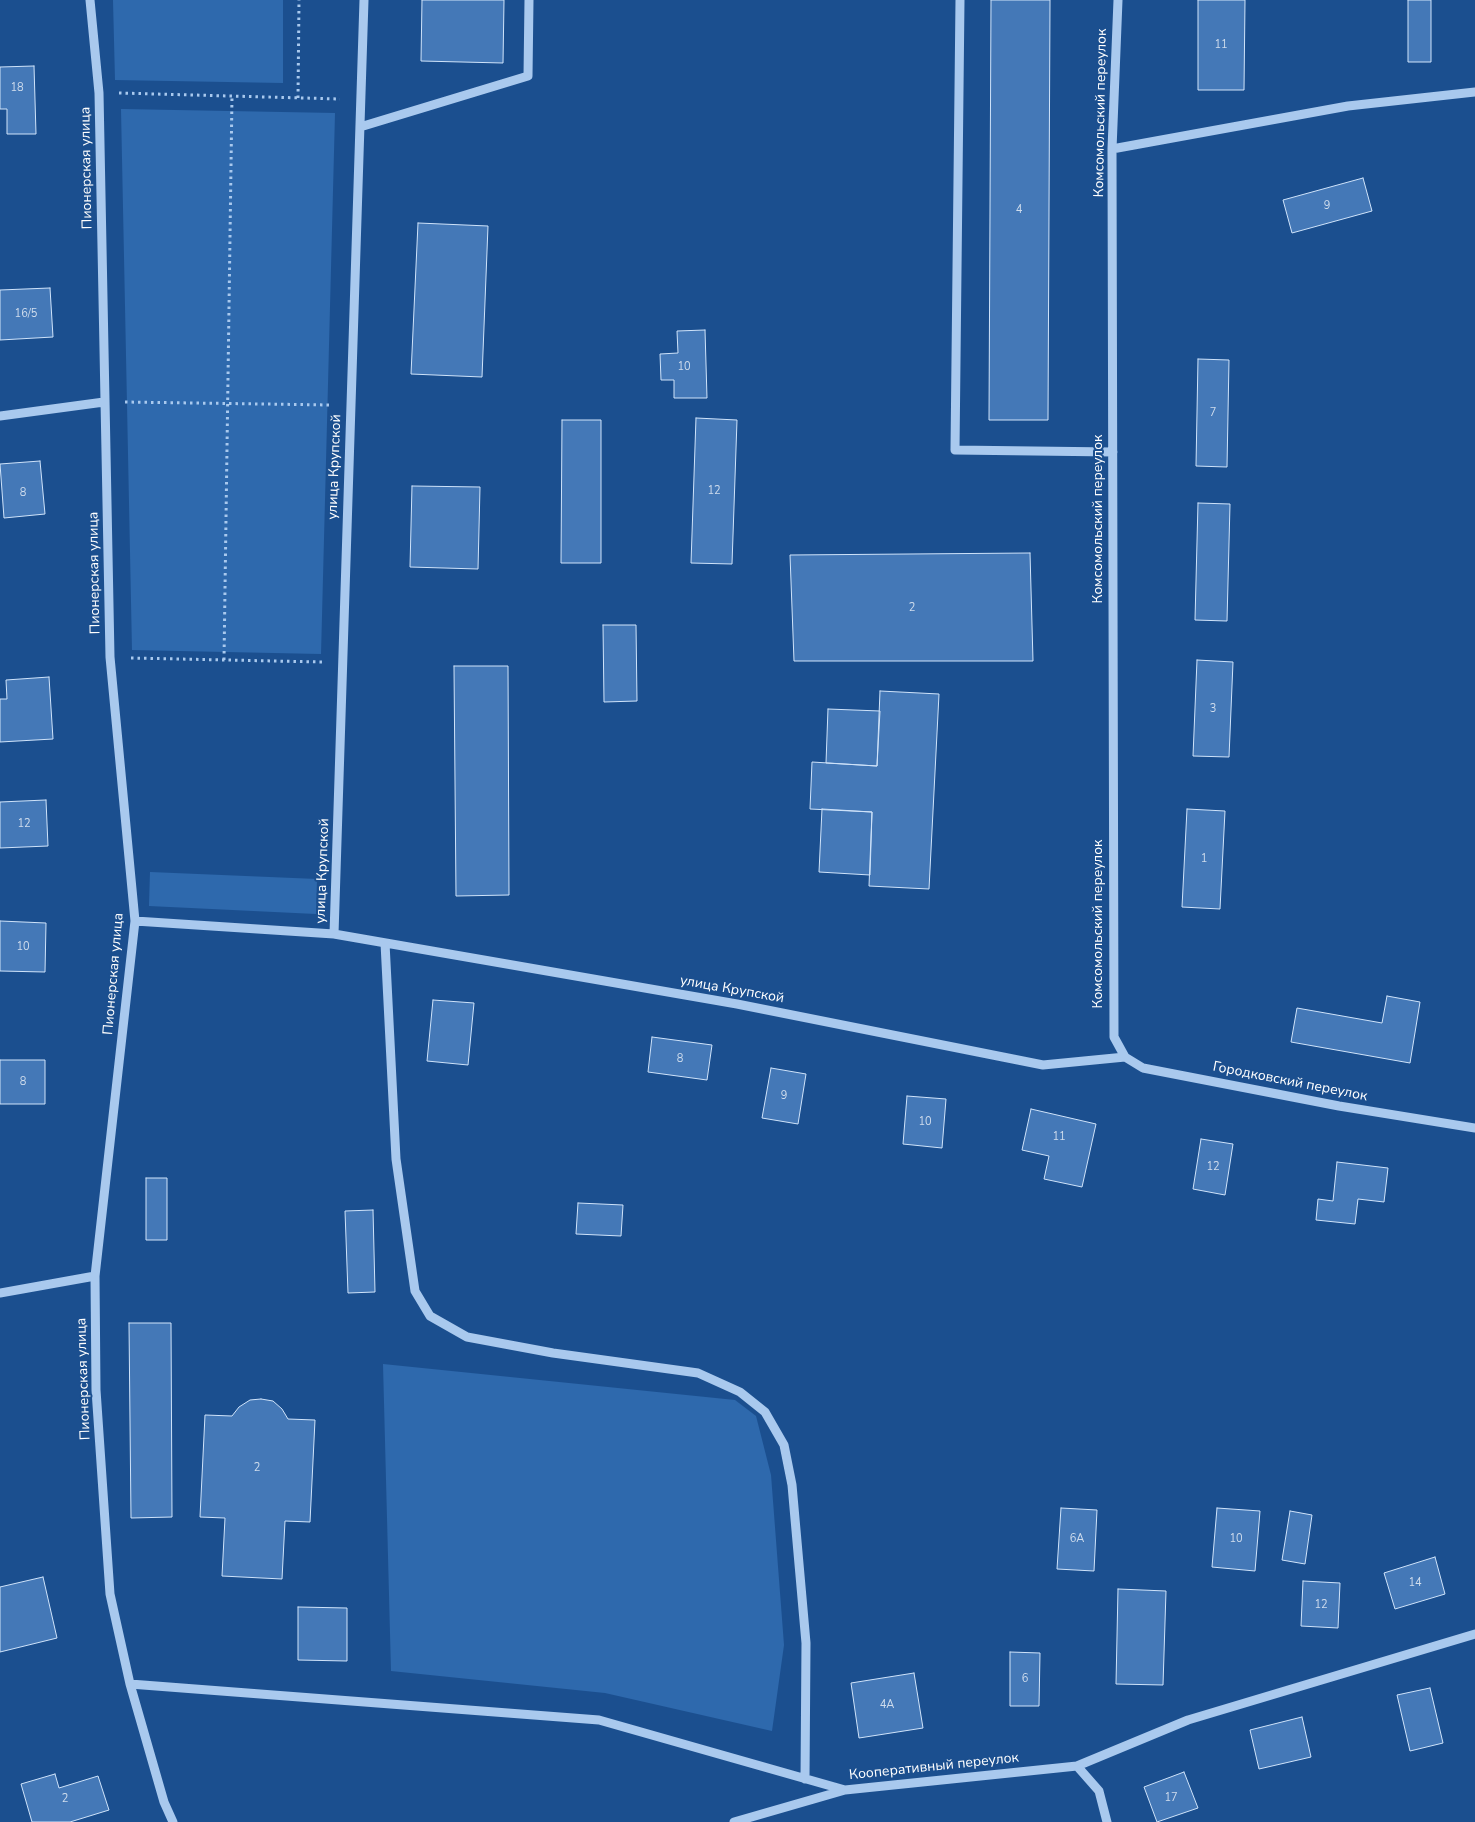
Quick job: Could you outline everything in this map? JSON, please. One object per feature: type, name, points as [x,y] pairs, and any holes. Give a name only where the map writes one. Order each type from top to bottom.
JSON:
[{"type":"street","name":"Пионерская улица","points":[[90,0],[99,93],[110,657],[135,921],[95,1276],[96,1390],[110,1594],[130,1684],[164,1802],[173,1822]]},
{"type":"street","name":"улица Крупской","points":[[334,934],[364,0]]},
{"type":"street","points":[[360,127],[528,76],[529,0]]},
{"type":"street","points":[[960,0],[955,450],[1113,452]]},
{"type":"street","name":"Комсомольский переулок","points":[[1118,0],[1112,149],[1114,1037],[1125,1057]]},
{"type":"street","points":[[1112,149],[1348,106],[1475,92]]},
{"type":"street","points":[[0,416],[104,402]]},
{"type":"street","name":"улица Крупской","points":[[135,921],[334,934],[737,1004],[1043,1065],[1125,1057]]},
{"type":"street","points":[[384,943],[396,1159],[415,1291],[430,1316],[467,1337],[553,1353],[698,1373],[740,1392],[765,1412],[784,1445],[792,1485],[806,1643],[805,1779]]},
{"type":"street","name":"Городковский переулок","points":[[1125,1057],[1143,1068],[1339,1106],[1475,1128]]},
{"type":"street","points":[[0,1292],[95,1276]]},
{"type":"street","name":"Кооперативный переулок","points":[[734,1822],[845,1790],[1077,1766],[1188,1720],[1475,1634]]},
{"type":"street","points":[[130,1684],[599,1720],[845,1790]]},
{"type":"street","points":[[1077,1766],[1099,1791],[1107,1822]]},
{"type":"path","points":[[298,98],[299,0]]},
{"type":"path","points":[[99,93],[361,99]]},
{"type":"path","points":[[224,660],[232,96]]},
{"type":"path","points":[[104,402],[350,406]]},
{"type":"path","points":[[110,657],[343,663]]},
{"type":"shaded area","points":[[113,0],[283,0],[283,83],[115,80]]},
{"type":"shaded area","points":[[121,109],[335,113],[321,654],[132,650]]},
{"type":"shaded area","points":[[150,872],[317,879],[316,914],[149,906]]},
{"type":"shaded area","points":[[383,1364],[735,1400],[756,1416],[771,1475],[784,1645],[772,1731],[605,1693],[391,1671]]},
{"type":"building","points":[[422,0],[504,0],[503,63],[421,61]]},
{"type":"building","points":[[991,0],[1050,0],[1048,420],[989,420]]},
{"type":"building","points":[[1198,0],[1245,0],[1244,90],[1198,90]]},
{"type":"building","points":[[1408,0],[1431,0],[1431,62],[1408,62]]},
{"type":"building","points":[[34,66],[36,134],[7,134],[7,109],[0,109],[0,67]]},
{"type":"building","points":[[1363,178],[1372,211],[1292,233],[1283,200]]},
{"type":"building","points":[[418,223],[488,226],[482,377],[411,374]]},
{"type":"building","points":[[50,288],[53,337],[0,340],[0,290]]},
{"type":"building","points":[[705,330],[707,398],[674,398],[674,380],[661,380],[660,354],[678,353],[677,331]]},
{"type":"building","points":[[1198,359],[1229,360],[1227,467],[1196,466]]},
{"type":"building","points":[[696,418],[737,420],[732,564],[691,563]]},
{"type":"building","points":[[562,420],[601,420],[601,563],[561,563]]},
{"type":"building","points":[[40,461],[45,514],[4,518],[0,464]]},
{"type":"building","points":[[412,486],[480,487],[478,569],[410,567]]},
{"type":"building","points":[[1198,503],[1230,504],[1227,621],[1195,620]]},
{"type":"building","points":[[1030,553],[1033,661],[794,661],[790,555]]},
{"type":"building","points":[[603,625],[636,625],[637,701],[604,702]]},
{"type":"building","points":[[1197,660],[1233,662],[1229,757],[1193,756]]},
{"type":"building","points":[[454,666],[508,666],[509,895],[456,896]]},
{"type":"building","points":[[49,677],[53,739],[0,742],[0,699],[7,699],[6,680]]},
{"type":"building","points":[[880,691],[939,694],[929,889],[869,886],[872,812],[810,809],[812,762],[877,766]]},
{"type":"building","points":[[828,709],[880,711],[877,766],[826,763]]},
{"type":"building","points":[[46,800],[48,846],[0,848],[0,802]]},
{"type":"building","points":[[822,809],[872,812],[870,875],[819,872]]},
{"type":"building","points":[[1187,809],[1225,811],[1220,909],[1182,907]]},
{"type":"building","points":[[0,921],[46,923],[45,972],[0,971]]},
{"type":"building","points":[[1387,996],[1420,1002],[1410,1063],[1291,1042],[1297,1008],[1382,1023]]},
{"type":"building","points":[[433,1000],[474,1003],[468,1065],[427,1061]]},
{"type":"building","points":[[652,1037],[712,1045],[707,1080],[648,1072]]},
{"type":"building","points":[[0,1060],[45,1060],[45,1104],[0,1104]]},
{"type":"building","points":[[771,1068],[806,1074],[798,1124],[762,1118]]},
{"type":"building","points":[[907,1096],[946,1099],[942,1148],[903,1144]]},
{"type":"building","points":[[1031,1109],[1096,1124],[1082,1187],[1044,1179],[1049,1156],[1022,1150]]},
{"type":"building","points":[[1201,1139],[1233,1144],[1225,1195],[1193,1189]]},
{"type":"building","points":[[1337,1162],[1388,1168],[1384,1202],[1358,1199],[1355,1224],[1316,1220],[1318,1199],[1333,1201]]},
{"type":"building","points":[[146,1178],[167,1178],[167,1240],[146,1240]]},
{"type":"building","points":[[578,1203],[623,1205],[621,1236],[576,1234]]},
{"type":"building","points":[[373,1210],[375,1292],[348,1293],[345,1211]]},
{"type":"building","points":[[129,1323],[171,1323],[172,1517],[131,1518]]},
{"type":"building","points":[[250,1400],[273,1401],[282,1409],[288,1419],[315,1420],[310,1522],[285,1521],[282,1579],[222,1576],[225,1518],[200,1517],[205,1415],[232,1416],[239,1407]]},
{"type":"building","points":[[1061,1508],[1097,1510],[1094,1571],[1057,1569]]},
{"type":"building","points":[[1217,1508],[1260,1511],[1255,1571],[1212,1567]]},
{"type":"building","points":[[1290,1511],[1312,1515],[1305,1564],[1282,1560]]},
{"type":"building","points":[[1435,1557],[1445,1594],[1395,1609],[1384,1573]]},
{"type":"building","points":[[43,1577],[57,1638],[0,1652],[0,1587]]},
{"type":"building","points":[[1303,1581],[1340,1583],[1338,1628],[1301,1626]]},
{"type":"building","points":[[1118,1589],[1166,1591],[1163,1685],[1116,1684]]},
{"type":"building","points":[[298,1607],[347,1608],[347,1661],[298,1660]]},
{"type":"building","points":[[1010,1652],[1040,1653],[1039,1706],[1010,1706]]},
{"type":"building","points":[[914,1673],[923,1728],[859,1738],[851,1683]]},
{"type":"building","points":[[1430,1688],[1443,1743],[1410,1751],[1397,1695]]},
{"type":"building","points":[[1302,1717],[1311,1757],[1259,1769],[1250,1730]]},
{"type":"building","points":[[1184,1772],[1198,1808],[1157,1822],[1144,1787]]},
{"type":"building","points":[[55,1774],[59,1788],[98,1776],[109,1810],[70,1822],[32,1822],[21,1784]]}]
